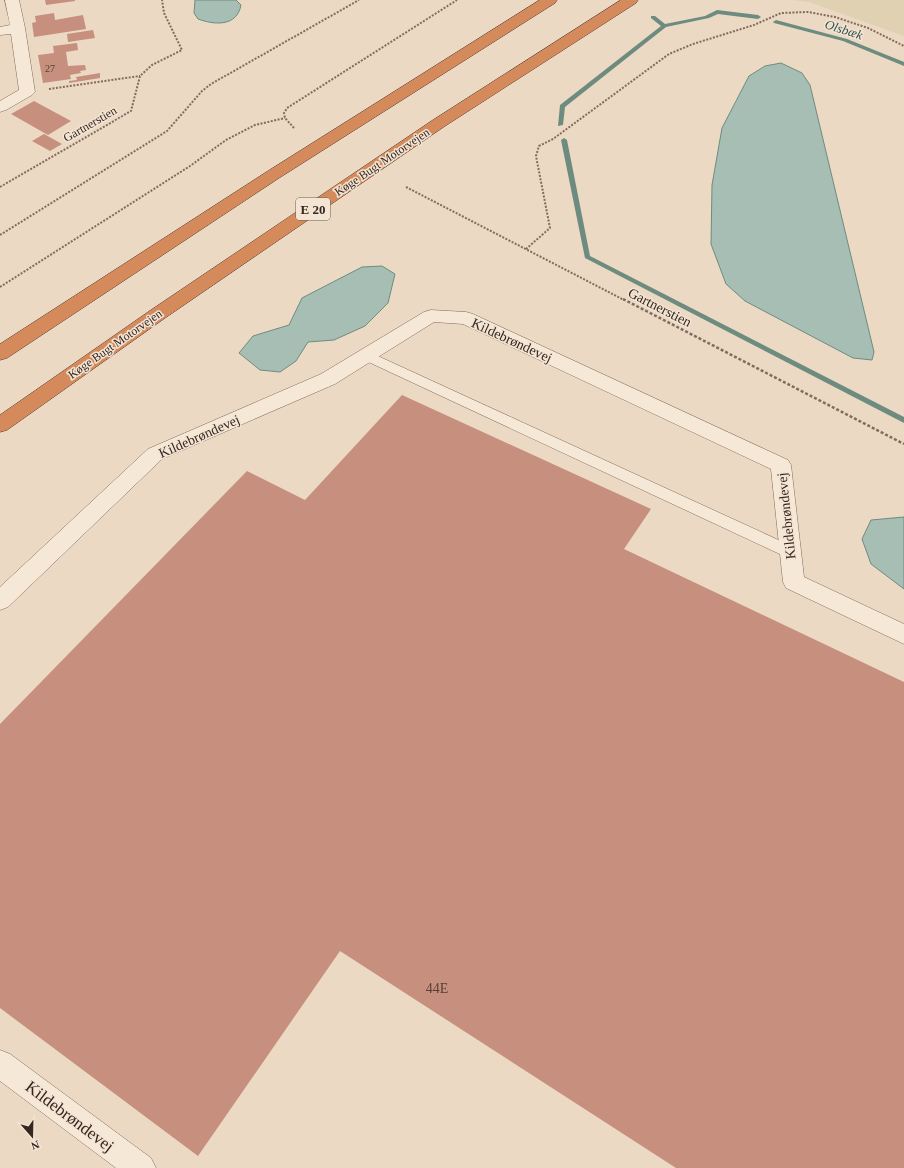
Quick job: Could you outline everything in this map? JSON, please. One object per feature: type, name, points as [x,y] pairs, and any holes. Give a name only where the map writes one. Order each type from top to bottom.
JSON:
[{"type":"highway","points":[[0,353],[115,276],[276,172],[550,0]]},
{"type":"highway","name":"Køge Bugt Motorvejen","points":[[0,425],[164,309],[439,123],[631,0]]},
{"type":"street","points":[[0,107],[27,92],[18,28],[12,0]]},
{"type":"street","points":[[0,30],[18,28]]},
{"type":"street","name":"Kildebrøndevej","points":[[0,601],[155,454],[328,379],[431,316],[466,318],[781,465],[794,582],[904,635]]},
{"type":"street","name":"Kildebrøndevej","points":[[0,1064],[141,1168]]},
{"type":"lane","points":[[367,356],[790,552]]},
{"type":"path","points":[[27,92],[140,76],[152,65],[182,50],[164,13],[162,0]]},
{"type":"path","points":[[0,235],[167,131],[202,91],[211,84],[358,0]]},
{"type":"path","points":[[294,128],[285,118],[284,113],[287,108],[457,0]]},
{"type":"path","points":[[526,249],[550,228],[536,156],[539,146],[553,139],[669,54],[693,44],[754,25],[781,13],[794,12],[808,12],[835,17],[868,28],[904,46]]},
{"type":"path","name":"Gartnerstien","points":[[0,187],[131,111],[140,76]]},
{"type":"path","points":[[0,287],[190,166],[226,140],[255,125],[285,118]]},
{"type":"path","name":"Gartnerstien","points":[[406,187],[904,444]]},
{"type":"shaded area","points":[[195,0],[236,0],[241,5],[239,12],[230,21],[218,23],[198,19],[194,13]]},
{"type":"shaded area","points":[[792,0],[904,0],[904,36],[809,2]]},
{"type":"shaded area","points":[[781,63],[802,73],[810,85],[874,352],[872,360],[853,358],[745,301],[726,284],[711,244],[712,185],[722,128],[749,76],[765,66]]},
{"type":"shaded area","points":[[382,266],[395,274],[388,303],[365,326],[334,340],[308,342],[296,361],[280,372],[260,370],[239,353],[253,336],[289,325],[302,298],[362,267]]},
{"type":"shaded area","points":[[904,517],[904,589],[871,564],[862,539],[871,520]]},
{"type":"building","points":[[45,0],[75,0],[75,1],[46,5]]},
{"type":"building","points":[[54,13],[55,20],[83,15],[86,29],[34,37],[32,23],[36,22],[35,16]]},
{"type":"building","points":[[93,30],[95,38],[68,42],[67,34]]},
{"type":"building","points":[[77,43],[78,50],[66,52],[68,66],[85,65],[86,70],[80,71],[81,73],[70,75],[71,79],[43,83],[38,55],[54,53],[53,46]]},
{"type":"building","points":[[100,73],[100,78],[69,83],[69,81],[77,80],[76,77]]},
{"type":"building","points":[[34,101],[71,121],[48,135],[11,114]]},
{"type":"building","points":[[44,134],[62,144],[50,151],[32,141]]},
{"type":"building","points":[[402,395],[651,509],[624,549],[904,682],[904,1168],[676,1168],[340,951],[198,1156],[0,1008],[0,724],[247,471],[305,500]]},
{"type":"waterway","name":"Olsbæk","points":[[664,26],[707,17],[717,12],[758,17]]},
{"type":"waterway","name":"Olsbæk","points":[[653,17],[664,26]]},
{"type":"waterway","name":"Olsbæk","points":[[776,22],[845,40],[904,64]]},
{"type":"waterway","points":[[560,125],[562,106],[664,26]]},
{"type":"waterway","points":[[564,140],[587,257],[904,420]]}]
